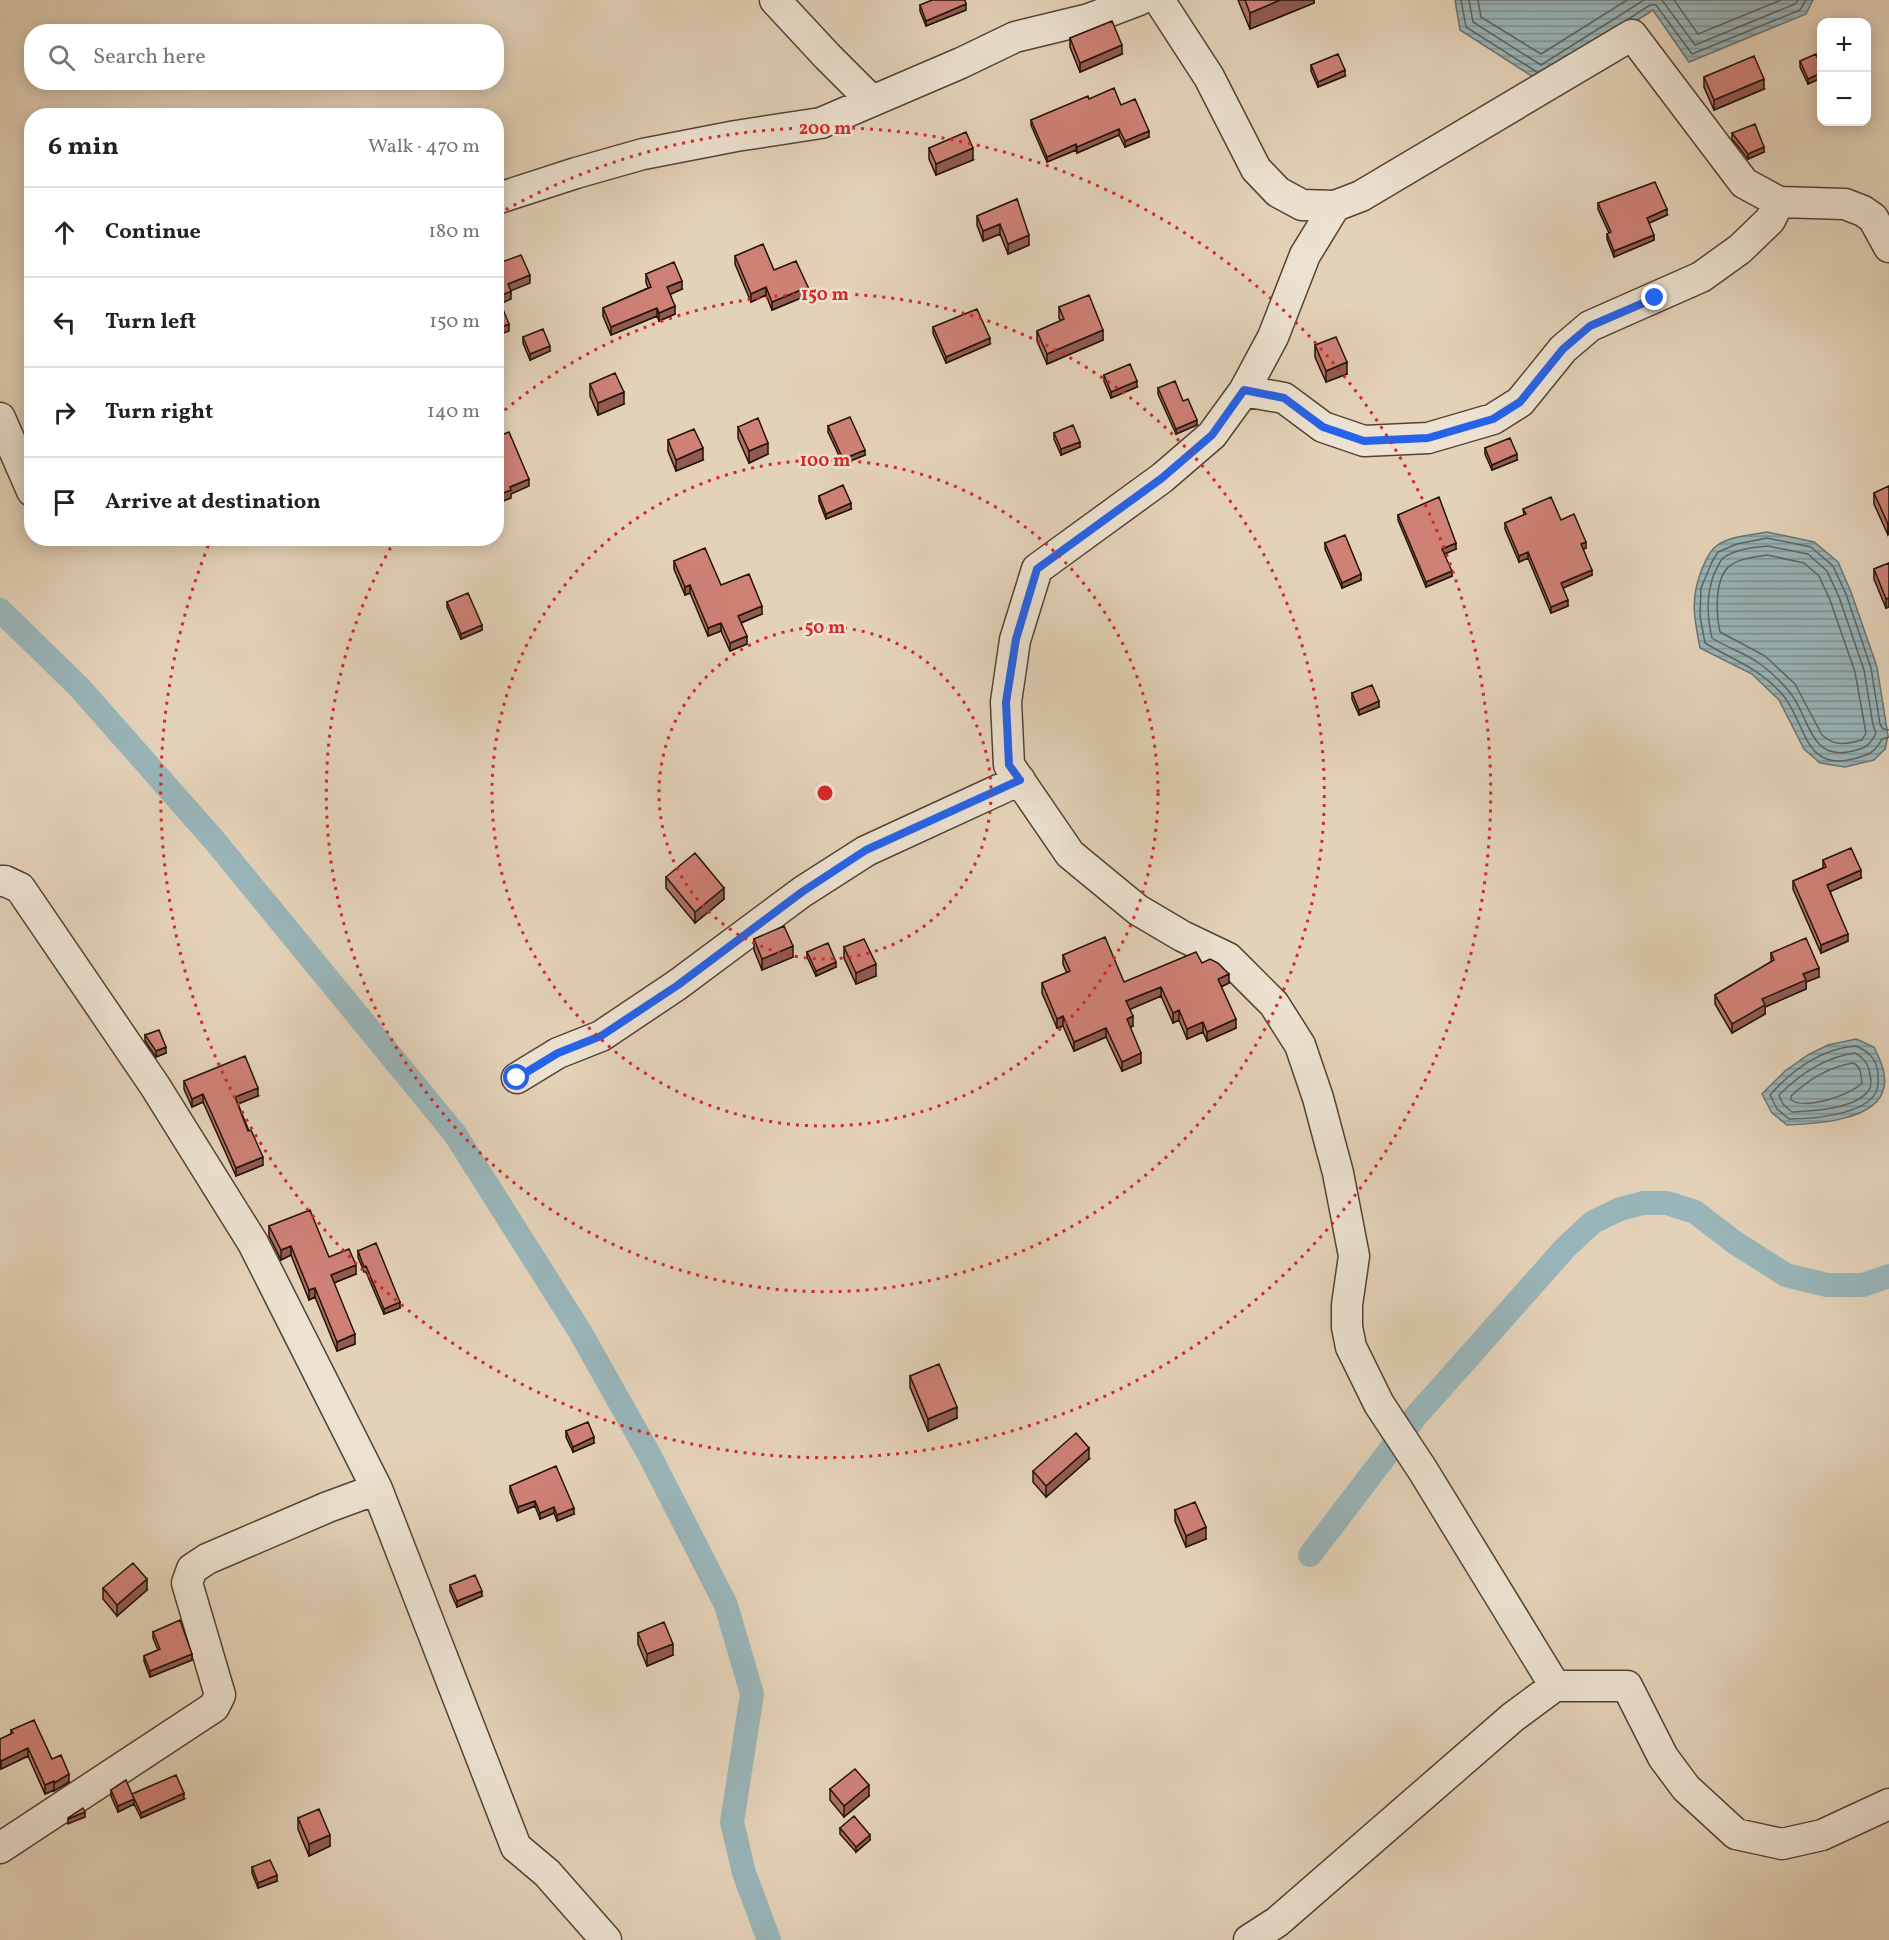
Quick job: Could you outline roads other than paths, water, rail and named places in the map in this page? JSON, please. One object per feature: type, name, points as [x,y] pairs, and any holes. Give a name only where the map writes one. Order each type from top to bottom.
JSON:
[{"type":"street","points":[[775,0],[873,101]]},
{"type":"street","points":[[504,196],[576,172],[643,154],[821,123],[1015,37],[1089,19],[1139,0]]},
{"type":"street","points":[[1159,0],[1209,77],[1256,169],[1278,192],[1302,206],[1335,206],[1361,196],[1632,35],[1744,183],[1779,202],[1845,204],[1863,211],[1873,218],[1889,247]]},
{"type":"street","points":[[1244,390],[1284,398],[1323,427],[1364,441],[1428,438],[1493,419],[1520,402],[1563,349],[1590,326],[1701,278],[1740,249],[1762,228],[1770,220],[1779,202]]},
{"type":"street","points":[[1335,206],[1305,255],[1273,337],[1244,390],[1212,435],[1162,478],[1037,569],[1016,639],[1006,702],[1009,765],[1070,854],[1138,910],[1182,936],[1227,958],[1274,1005],[1300,1045],[1318,1098],[1338,1173],[1354,1256],[1347,1305],[1347,1327],[1351,1347],[1379,1404],[1422,1469],[1555,1686]]},
{"type":"street","points":[[0,418],[24,473]]},
{"type":"street","points":[[517,1078],[558,1053],[601,1036],[678,985],[802,892],[866,850],[1020,780]]},
{"type":"street","points":[[0,881],[20,888],[168,1106],[253,1243],[377,1489],[516,1847],[547,1873],[606,1940]]},
{"type":"street","points":[[0,1848],[214,1707],[220,1695],[187,1583],[192,1569],[207,1559],[328,1507],[377,1489]]},
{"type":"street","points":[[1249,1940],[1277,1922],[1513,1717],[1555,1686],[1627,1686],[1663,1757],[1686,1788],[1736,1834],[1782,1844],[1822,1835],[1889,1804]]},
{"type":"water","points":[[1455,0],[1813,0],[1806,14],[1689,62],[1653,10],[1541,82],[1460,30]]},
{"type":"water","points":[[1767,532],[1814,542],[1838,562],[1877,667],[1888,736],[1885,749],[1874,760],[1845,767],[1820,763],[1804,749],[1779,700],[1752,674],[1700,648],[1695,617],[1695,599],[1698,580],[1708,555],[1719,544],[1726,541]]},
{"type":"water","points":[[1856,1039],[1874,1047],[1884,1072],[1884,1087],[1879,1098],[1870,1107],[1858,1114],[1828,1122],[1787,1125],[1772,1113],[1762,1094],[1785,1071],[1828,1045]]},
{"type":"waterway","points":[[0,610],[79,687],[214,840],[455,1134],[579,1330],[650,1456],[726,1605],[752,1694],[732,1822],[744,1873],[769,1940]]},
{"type":"waterway","points":[[1310,1555],[1416,1416],[1566,1247],[1593,1222],[1620,1209],[1643,1203],[1667,1203],[1695,1212],[1734,1242],[1786,1275],[1827,1285],[1863,1285],[1889,1276]]}]
